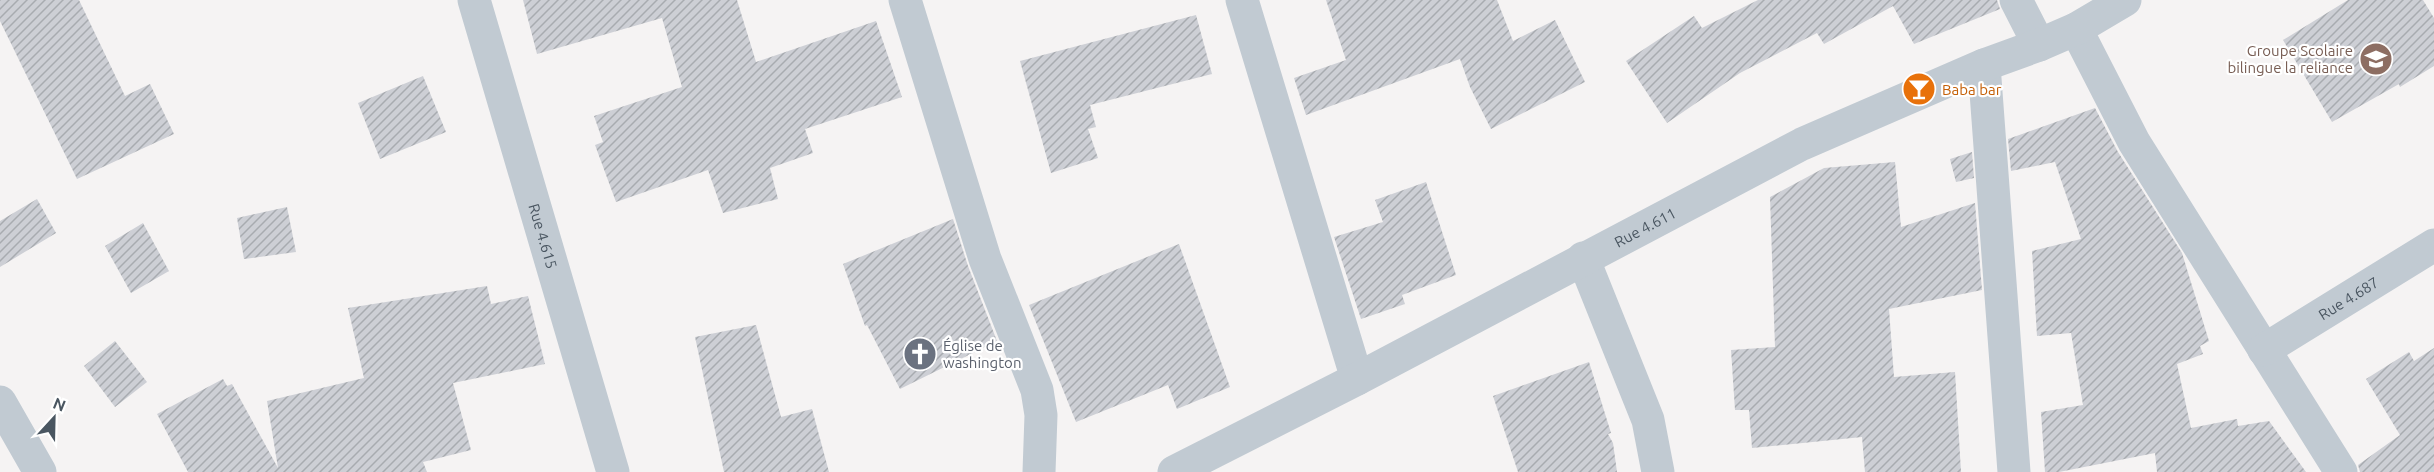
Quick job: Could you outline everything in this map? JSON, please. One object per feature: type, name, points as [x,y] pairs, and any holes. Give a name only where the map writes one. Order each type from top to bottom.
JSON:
[{"type":"street","name":"Rue 4.615","points":[[474,0],[613,472]]},
{"type":"street","points":[[905,0],[985,259],[1037,390],[1041,415],[1039,472]]},
{"type":"street","points":[[1242,0],[1357,379]]},
{"type":"street","points":[[2016,0],[2039,45]]},
{"type":"street","name":"Rue 4.611","points":[[1174,472],[1357,379],[1802,144],[1984,65],[2076,29],[2125,0]]},
{"type":"street","points":[[2076,29],[2134,142],[2341,472]]},
{"type":"street","points":[[1984,65],[2014,472]]},
{"type":"street","name":"Rue 4.687","points":[[2264,350],[2434,245]]},
{"type":"street","points":[[1583,258],[1648,420],[1658,472]]},
{"type":"street","points":[[0,402],[40,472]]},
{"type":"building","points":[[0,0],[79,0],[125,96],[150,84],[174,134],[77,179],[0,21]]},
{"type":"building","points":[[523,0],[737,0],[756,62],[876,21],[902,97],[805,129],[813,153],[770,168],[778,199],[723,213],[708,170],[616,202],[595,145],[603,142],[594,116],[682,87],[662,18],[537,54]]},
{"type":"building","points":[[1326,0],[1497,0],[1513,41],[1555,20],[1585,82],[1491,129],[1470,87],[1460,59],[1306,115],[1294,78],[1346,60]]},
{"type":"building","points":[[1758,0],[1997,0],[2000,9],[1914,44],[1893,6],[1824,44],[1817,33],[1740,73],[1667,123],[1626,61],[1694,16],[1702,28]]},
{"type":"building","points":[[2348,0],[2423,0],[2434,18],[2434,66],[2400,87],[2399,84],[2332,122],[2283,40]]},
{"type":"building","points":[[1196,15],[1212,74],[1090,105],[1096,127],[1088,129],[1098,158],[1051,173],[1020,61]]},
{"type":"building","points":[[423,76],[446,132],[380,159],[358,103]]},
{"type":"building","points":[[2095,108],[2118,152],[2182,253],[2209,341],[2200,346],[2203,354],[2177,364],[2191,428],[2237,419],[2238,426],[2269,421],[2306,472],[2157,472],[2155,453],[2059,472],[2045,472],[2041,412],[2083,405],[2071,333],[2037,336],[2032,251],[2081,239],[2055,162],[2011,171],[2008,139]]},
{"type":"building","points":[[1972,152],[1974,178],[1956,182],[1950,159]]},
{"type":"building","points":[[1895,162],[1901,227],[1975,203],[1982,290],[1889,309],[1894,377],[1955,372],[1961,472],[1865,472],[1862,437],[1752,448],[1749,410],[1735,410],[1731,350],[1775,347],[1770,197],[1824,168]]},
{"type":"building","points":[[1426,182],[1456,275],[1402,295],[1405,304],[1361,319],[1334,237],[1383,222],[1375,200]]},
{"type":"building","points":[[37,199],[56,233],[0,267],[0,221]]},
{"type":"building","points":[[287,207],[296,252],[244,259],[237,218]]},
{"type":"building","points":[[953,219],[968,266],[997,341],[900,389],[867,325],[865,326],[843,264]]},
{"type":"building","points":[[143,223],[169,271],[131,293],[105,246]]},
{"type":"building","points":[[1179,244],[1230,387],[1177,409],[1168,385],[1076,422],[1029,305]]},
{"type":"building","points":[[487,286],[491,304],[528,296],[545,364],[453,383],[471,450],[423,462],[427,472],[188,472],[157,414],[223,379],[227,386],[232,384],[278,468],[267,401],[364,378],[348,308]]},
{"type":"building","points":[[756,325],[781,417],[812,409],[829,472],[724,472],[695,337]]},
{"type":"building","points":[[115,341],[147,382],[115,407],[84,366]]},
{"type":"building","points":[[2434,348],[2434,472],[2360,472],[2358,465],[2400,435],[2366,379],[2409,352],[2414,361]]},
{"type":"building","points":[[1589,362],[1611,433],[1608,434],[1613,443],[1617,472],[1518,472],[1493,396]]},
{"type":"place","name":"Groupe Scolaire bilingue la reliance","points":[[2376,59]]},
{"type":"place","name":"Baba bar","points":[[1919,89]]},
{"type":"place","name":"Église de washington","points":[[920,354]]}]
